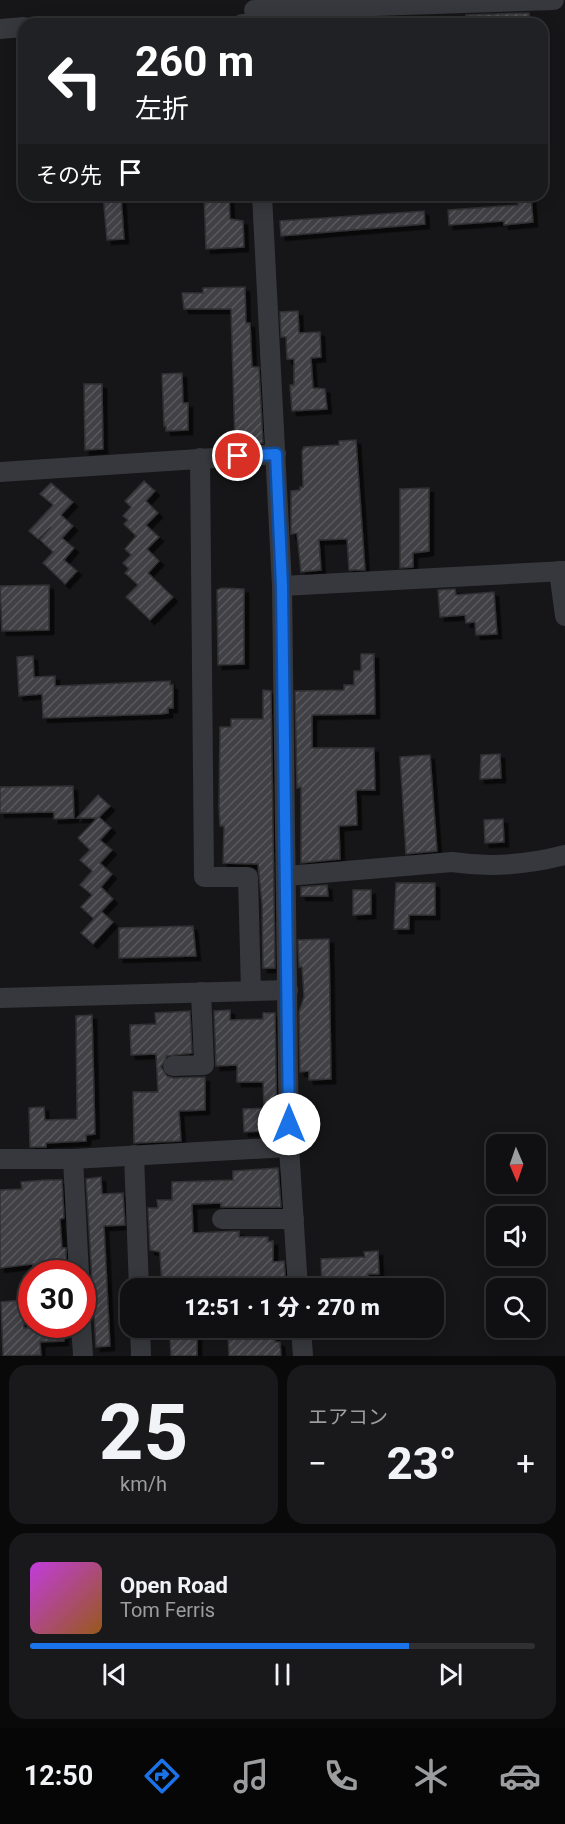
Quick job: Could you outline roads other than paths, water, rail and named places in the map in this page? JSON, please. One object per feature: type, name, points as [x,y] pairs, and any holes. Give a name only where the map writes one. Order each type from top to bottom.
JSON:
[{"type":"street","points":[[252,16],[554,0]]},
{"type":"street","points":[[0,29],[18,28]]},
{"type":"street","points":[[262,201],[282,586],[289,1147],[297,1278]]},
{"type":"street","points":[[0,472],[276,454]]},
{"type":"street","points":[[200,459],[204,877],[248,877],[251,991]]},
{"type":"street","points":[[282,586],[562,571],[565,616]]},
{"type":"street","points":[[286,876],[452,862],[479,866],[509,866],[565,855]]},
{"type":"street","points":[[0,998],[288,990]]},
{"type":"street","points":[[173,1066],[204,1065],[201,992]]},
{"type":"street","points":[[0,1159],[73,1159],[289,1147]]},
{"type":"street","points":[[134,1155],[139,1278]]},
{"type":"street","points":[[73,1159],[78,1260]]},
{"type":"street","points":[[222,1219],[294,1219]]},
{"type":"street","points":[[82,1338],[83,1356]]},
{"type":"street","points":[[140,1338],[141,1356]]},
{"type":"street","points":[[302,1338],[303,1356]]}]
